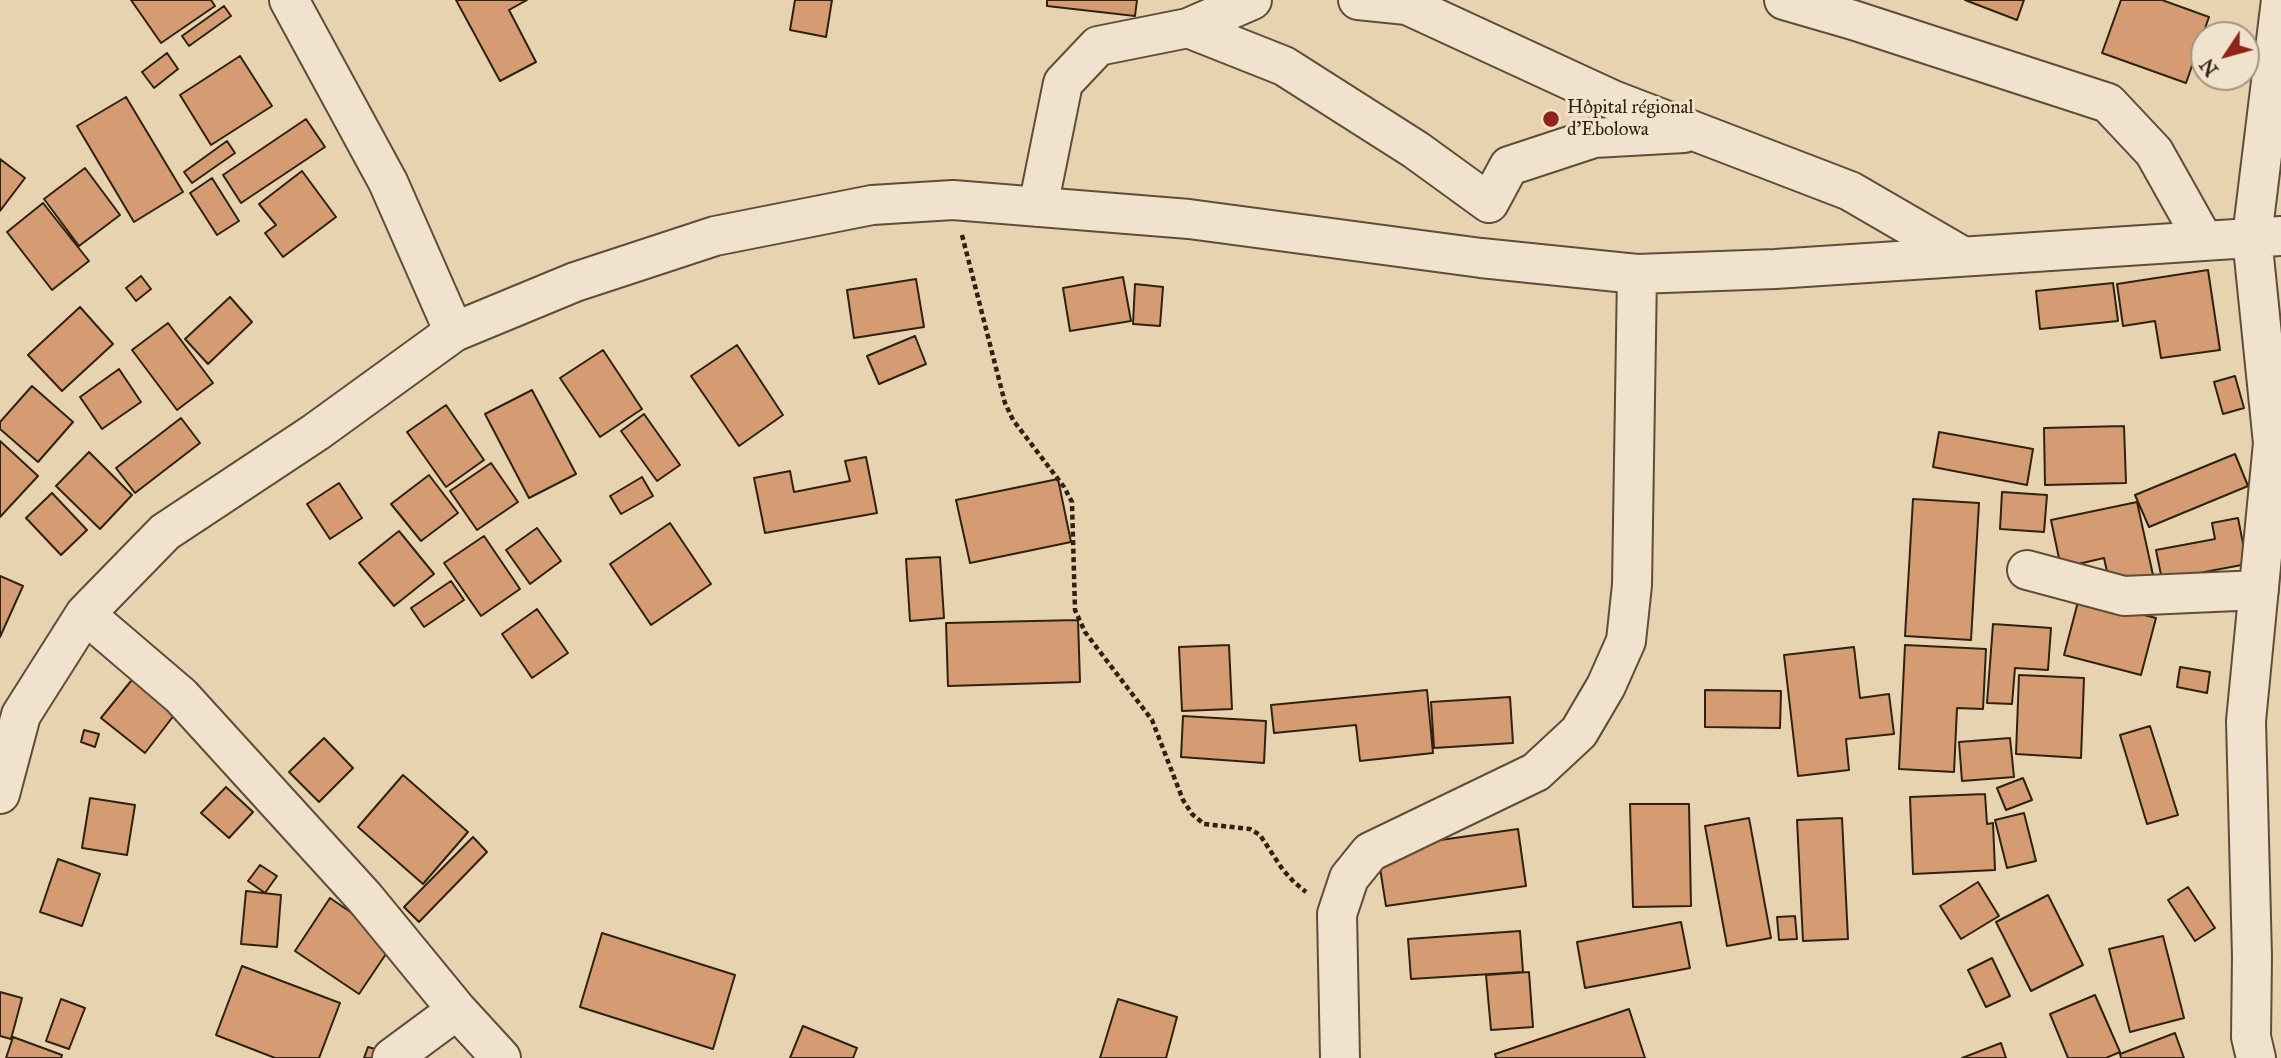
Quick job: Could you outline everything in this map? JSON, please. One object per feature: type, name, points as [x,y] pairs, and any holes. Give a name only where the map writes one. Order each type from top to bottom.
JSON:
[{"type":"street","points":[[289,0],[388,182],[454,332]]},
{"type":"street","points":[[1038,207],[1063,83],[1098,46],[1188,28],[1252,0]]},
{"type":"street","points":[[1358,0],[1406,5],[1613,100],[1850,191],[1962,256]]},
{"type":"street","points":[[1784,0],[2108,103],[2154,152],[2204,241]]},
{"type":"street","points":[[2256,1058],[2250,1037],[2252,943],[2246,721],[2273,443],[2266,237],[2281,0]]},
{"type":"street","points":[[1188,28],[1284,66],[1416,150],[1489,203],[1508,166],[1594,138],[1698,133]]},
{"type":"street","points":[[0,794],[21,715],[85,614],[165,532],[316,432],[454,332],[575,282],[715,236],[872,205],[953,201],[1189,219],[1481,258],[1637,274],[1775,269],[2266,237]]},
{"type":"street","points":[[1340,1058],[1337,914],[1349,878],[1370,852],[1536,772],[1579,732],[1606,686],[1626,641],[1632,585],[1637,274]]},
{"type":"street","points":[[2027,570],[2124,596],[2259,590]]},
{"type":"street","points":[[85,614],[181,695],[365,898],[457,1010],[501,1058]]},
{"type":"street","points":[[392,1058],[457,1010]]},
{"type":"path","points":[[953,201],[1005,403],[1013,421],[1064,486],[1072,502],[1075,610],[1085,632],[1152,720],[1183,800],[1192,814],[1204,824],[1250,830],[1259,835],[1294,882],[1337,914]]},
{"type":"building","points":[[131,0],[211,0],[215,6],[161,43]]},
{"type":"building","points":[[456,0],[527,0],[509,10],[536,62],[500,81]]},
{"type":"building","points":[[795,0],[832,0],[826,37],[790,30]]},
{"type":"building","points":[[1047,0],[1137,0],[1135,16],[1047,6]]},
{"type":"building","points":[[1965,0],[2024,0],[2017,20]]},
{"type":"building","points":[[2121,0],[2162,0],[2209,17],[2208,21],[2190,21],[2190,72],[2186,83],[2102,53]]},
{"type":"building","points":[[224,6],[231,16],[189,46],[182,36]]},
{"type":"building","points":[[167,53],[178,69],[154,88],[142,72]]},
{"type":"building","points":[[240,56],[272,106],[211,145],[180,95]]},
{"type":"building","points":[[126,97],[183,192],[134,222],[77,126]]},
{"type":"building","points":[[306,119],[325,147],[241,203],[223,175]]},
{"type":"building","points":[[227,141],[235,153],[192,183],[184,172]]},
{"type":"building","points":[[0,159],[25,178],[0,211]]},
{"type":"building","points":[[85,168],[120,215],[79,246],[44,199]]},
{"type":"building","points":[[302,171],[336,217],[283,257],[265,233],[276,225],[259,204]]},
{"type":"building","points":[[212,178],[239,221],[217,235],[190,193]]},
{"type":"building","points":[[43,203],[89,261],[52,290],[7,232]]},
{"type":"building","points":[[2208,270],[2220,350],[2161,358],[2155,321],[2123,326],[2117,284]]},
{"type":"building","points":[[141,276],[151,289],[136,301],[126,288]]},
{"type":"building","points":[[1123,277],[1131,321],[1070,331],[1063,288]]},
{"type":"building","points":[[916,279],[924,327],[854,338],[847,290]]},
{"type":"building","points":[[2113,283],[2118,321],[2040,329],[2036,291]]},
{"type":"building","points":[[1135,284],[1163,287],[1160,326],[1133,324]]},
{"type":"building","points":[[230,297],[252,322],[208,364],[185,339]]},
{"type":"building","points":[[80,307],[113,344],[62,391],[28,355]]},
{"type":"building","points":[[168,323],[213,383],[177,410],[132,350]]},
{"type":"building","points":[[915,336],[926,364],[879,384],[867,356]]},
{"type":"building","points":[[737,345],[783,415],[739,446],[691,376]]},
{"type":"building","points":[[603,350],[642,409],[600,437],[560,378]]},
{"type":"building","points":[[119,369],[141,402],[102,429],[80,397]]},
{"type":"building","points":[[2235,376],[2244,408],[2223,414],[2214,382]]},
{"type":"building","points":[[32,386],[73,422],[38,462],[0,429],[0,422]]},
{"type":"building","points":[[532,390],[576,474],[529,498],[485,414]]},
{"type":"building","points":[[446,405],[484,460],[446,487],[407,432]]},
{"type":"building","points":[[644,414],[680,465],[657,481],[621,431]]},
{"type":"building","points":[[181,418],[200,443],[135,493],[116,468]]},
{"type":"building","points":[[2124,426],[2126,483],[2045,485],[2044,428]]},
{"type":"building","points":[[1939,432],[2033,449],[2027,485],[1933,467]]},
{"type":"building","points":[[0,441],[38,476],[0,517]]},
{"type":"building","points":[[89,452],[132,495],[100,529],[56,486]]},
{"type":"building","points":[[2235,454],[2248,486],[2149,527],[2135,495]]},
{"type":"building","points":[[866,457],[877,513],[765,533],[754,478],[790,471],[794,492],[850,481],[845,461]]},
{"type":"building","points":[[491,463],[518,502],[477,530],[450,491]]},
{"type":"building","points":[[429,475],[458,513],[421,541],[391,504]]},
{"type":"building","points":[[642,477],[653,496],[621,514],[610,496]]},
{"type":"building","points":[[1058,479],[1071,542],[970,563],[956,500]]},
{"type":"building","points":[[339,483],[362,518],[330,539],[307,504]]},
{"type":"building","points":[[2002,492],[2047,495],[2044,532],[2000,529]]},
{"type":"building","points":[[52,493],[87,530],[61,555],[26,518]]},
{"type":"building","points":[[1913,499],[1979,503],[1971,640],[1905,636]]},
{"type":"building","points":[[2137,502],[2153,575],[2110,585],[2104,558],[2061,568],[2051,520]]},
{"type":"building","points":[[2238,518],[2247,564],[2162,580],[2156,550],[2215,539],[2212,523]]},
{"type":"building","points":[[670,523],[711,584],[651,625],[610,564]]},
{"type":"building","points":[[537,528],[561,561],[530,584],[506,550]]},
{"type":"building","points":[[399,531],[434,574],[394,606],[359,563]]},
{"type":"building","points":[[484,536],[520,589],[481,616],[444,563]]},
{"type":"building","points":[[940,557],[944,618],[910,621],[906,559]]},
{"type":"building","points":[[0,576],[23,586],[0,637]]},
{"type":"building","points":[[451,581],[464,600],[424,627],[411,608]]},
{"type":"building","points":[[2079,598],[2156,618],[2141,675],[2064,655]]},
{"type":"building","points":[[537,609],[568,653],[532,678],[502,634]]},
{"type":"building","points":[[1078,620],[1080,682],[948,686],[946,623]]},
{"type":"building","points":[[1993,624],[2051,628],[2048,670],[2015,668],[2012,704],[1987,703]]},
{"type":"building","points":[[1229,645],[1232,709],[1182,711],[1179,647]]},
{"type":"building","points":[[1905,645],[1986,649],[1983,709],[1957,708],[1954,772],[1899,769]]},
{"type":"building","points":[[1854,647],[1860,698],[1889,694],[1894,734],[1846,739],[1849,770],[1798,776],[1784,655]]},
{"type":"building","points":[[2180,667],[2210,672],[2207,693],[2177,687]]},
{"type":"building","points":[[2019,675],[2084,678],[2081,758],[2016,754]]},
{"type":"building","points":[[135,676],[178,710],[145,753],[101,718]]},
{"type":"building","points":[[1427,690],[1433,753],[1360,761],[1356,725],[1274,733],[1271,705]]},
{"type":"building","points":[[1705,690],[1781,691],[1780,728],[1705,727]]},
{"type":"building","points":[[1510,697],[1513,743],[1434,748],[1431,702]]},
{"type":"building","points":[[1183,716],[1266,721],[1264,763],[1181,757]]},
{"type":"building","points":[[2150,726],[2178,815],[2147,824],[2120,735]]},
{"type":"building","points":[[84,730],[99,734],[95,747],[81,742]]},
{"type":"building","points":[[324,738],[353,768],[319,802],[289,772]]},
{"type":"building","points":[[2010,738],[2014,777],[1962,781],[1959,742]]},
{"type":"building","points":[[403,775],[468,832],[423,884],[358,827]]},
{"type":"building","points":[[2023,778],[2032,800],[2006,810],[1997,788]]},
{"type":"building","points":[[226,787],[253,812],[229,838],[201,813]]},
{"type":"building","points":[[1985,794],[1987,824],[1993,823],[1995,870],[1913,874],[1910,797]]},
{"type":"building","points":[[90,798],[135,805],[127,855],[82,848]]},
{"type":"building","points":[[1630,804],[1689,804],[1691,906],[1633,907]]},
{"type":"building","points":[[2024,813],[2036,861],[2007,868],[1995,820]]},
{"type":"building","points":[[1749,818],[1771,938],[1727,946],[1705,826]]},
{"type":"building","points":[[1842,818],[1848,939],[1803,941],[1797,820]]},
{"type":"building","points":[[1518,829],[1526,886],[1386,906],[1377,849]]},
{"type":"building","points":[[473,837],[487,852],[419,922],[404,907]]},
{"type":"building","points":[[58,859],[100,874],[82,926],[40,912]]},
{"type":"building","points":[[260,865],[277,876],[265,893],[248,881]]},
{"type":"building","points":[[1978,882],[1999,916],[1961,939],[1940,906]]},
{"type":"building","points":[[2188,887],[2215,928],[2195,941],[2168,900]]},
{"type":"building","points":[[246,891],[281,895],[277,947],[241,944]]},
{"type":"building","points":[[2048,895],[2083,965],[2031,991],[1996,922]]},
{"type":"building","points":[[330,898],[394,942],[359,994],[295,951]]},
{"type":"building","points":[[1795,916],[1797,939],[1779,940],[1777,917]]},
{"type":"building","points":[[1681,922],[1690,968],[1585,988],[1577,942]]},
{"type":"building","points":[[1520,931],[1523,972],[1411,979],[1408,939]]},
{"type":"building","points":[[602,933],[735,975],[713,1049],[580,1007]]},
{"type":"building","points":[[2163,936],[2184,1018],[2130,1032],[2109,949]]},
{"type":"building","points":[[1992,958],[2010,996],[1986,1007],[1968,970]]},
{"type":"building","points":[[242,966],[340,1003],[319,1058],[275,1058],[216,1035]]},
{"type":"building","points":[[1529,972],[1533,1027],[1491,1030],[1486,975]]},
{"type":"building","points":[[0,992],[22,998],[11,1039],[0,1036]]},
{"type":"building","points":[[2095,995],[2120,1052],[2106,1058],[2068,1058],[2050,1014]]},
{"type":"building","points":[[61,999],[85,1008],[69,1049],[46,1041]]},
{"type":"building","points":[[1118,999],[1177,1017],[1166,1058],[1100,1058]]},
{"type":"building","points":[[1629,1009],[1645,1058],[1496,1058],[1495,1054]]},
{"type":"building","points":[[803,1026],[857,1048],[853,1058],[790,1058]]},
{"type":"building","points":[[2175,1033],[2184,1058],[2121,1058],[2120,1054]]},
{"type":"building","points":[[13,1037],[62,1055],[61,1058],[6,1058]]},
{"type":"building","points":[[2001,1043],[2006,1058],[1962,1058]]},
{"type":"building","points":[[368,1047],[393,1054],[392,1058],[364,1058]]},
{"type":"place","name":"Hôpital régional d'Ebolowa","points":[[1551,119]]}]
